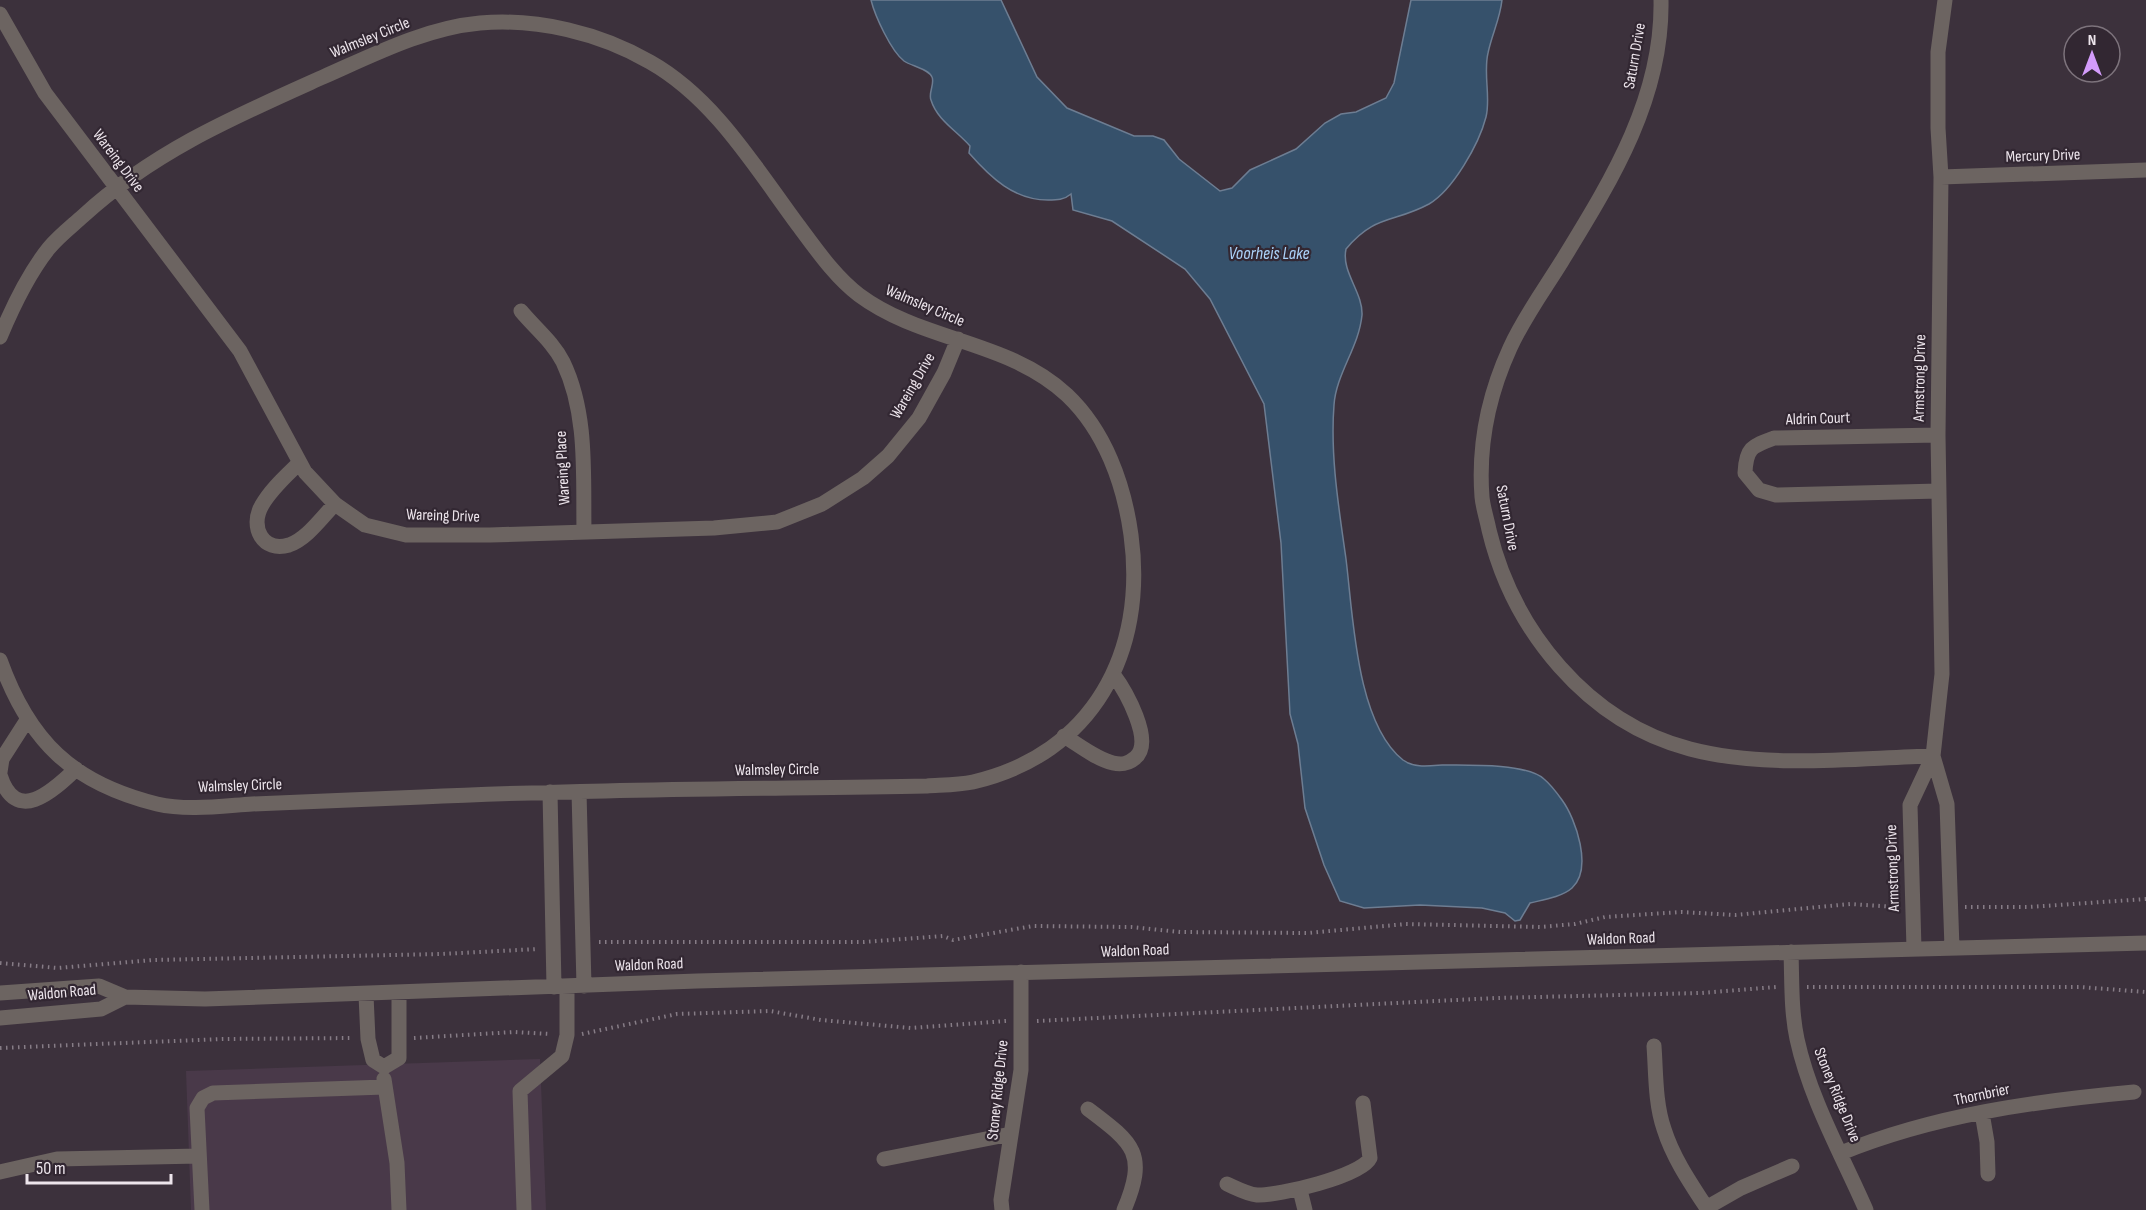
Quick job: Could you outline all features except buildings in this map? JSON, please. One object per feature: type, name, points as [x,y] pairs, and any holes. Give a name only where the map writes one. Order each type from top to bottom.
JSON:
[{"type":"street","name":"Saturn Drive","points":[[1661,0],[1655,59],[1643,111],[1621,162],[1531,307],[1507,357],[1486,416],[1481,457],[1482,499],[1498,565],[1522,616],[1541,645],[1574,681],[1605,708],[1645,731],[1688,748],[1723,755],[1782,759],[1933,756]]},
{"type":"street","name":"Armstrong Drive","points":[[1914,949],[1910,805],[1933,756],[1942,674],[1938,435],[1941,177],[1938,52],[1946,0]]},
{"type":"street","name":"Wareing Drive","points":[[0,14],[45,93],[240,351],[299,463],[334,504],[365,525],[406,535],[584,532],[777,522],[822,504],[863,478],[888,456],[919,418],[944,373],[957,339]]},
{"type":"street","name":"Walmsley Circle","points":[[0,337],[15,299],[50,247],[115,187],[170,149],[397,44],[451,27],[506,22],[576,31],[626,49],[653,63],[699,100],[735,140],[822,258],[858,294],[890,313],[1014,359],[1035,370],[1066,394],[1103,440],[1128,512],[1134,557],[1133,613],[1125,648],[1113,674],[1084,719],[1051,749],[1023,766],[971,782],[927,786],[549,792],[196,806],[159,804],[118,791],[60,759],[27,720],[13,696],[0,660]]},
{"type":"street","name":"Mercury Drive","points":[[1941,177],[2146,170]]},
{"type":"street","name":"Wareing Place","points":[[521,311],[550,342],[562,361],[574,394],[583,440],[584,532]]},
{"type":"street","name":"Aldrin Court","points":[[1938,435],[1774,438],[1753,446],[1745,457],[1745,473],[1759,490],[1776,495],[1939,491]]},
{"type":"street","points":[[299,463],[261,507],[257,518],[260,538],[267,544],[275,546],[290,545],[302,538],[334,504]]},
{"type":"street","points":[[1064,736],[1116,764],[1127,764],[1138,755],[1143,739],[1140,729],[1123,688],[1113,674]]},
{"type":"street","points":[[27,720],[2,759],[0,774],[5,790],[17,800],[36,800],[52,792],[76,769]]},
{"type":"street","name":"Armstrong Drive","points":[[1933,756],[1947,804],[1952,948]]},
{"type":"street","points":[[524,1210],[520,1091],[562,1056],[567,1035],[554,946],[549,792]]},
{"type":"street","points":[[579,792],[584,986]]},
{"type":"street","name":"Waldon Road","points":[[0,993],[99,986],[125,998],[205,999],[1021,972],[2146,943]]},
{"type":"street","name":"Stoney Ridge Drive","points":[[1791,952],[1795,1027],[1801,1054],[1866,1210]]},
{"type":"street","name":"Stoney Ridge Drive","points":[[1002,1210],[1001,1200],[1021,1070],[1021,972]]},
{"type":"street","points":[[384,1067],[399,1058],[399,993]]},
{"type":"street","points":[[366,995],[368,1039],[373,1060],[384,1067]]},
{"type":"street","name":"Waldon Road","points":[[0,1018],[101,1009],[125,998]]},
{"type":"street","points":[[1654,1046],[1657,1100],[1663,1128],[1682,1171],[1707,1209],[1741,1188],[1792,1166]]},
{"type":"street","points":[[384,1067],[397,1163],[399,1210]]},
{"type":"street","points":[[201,1210],[197,1108],[203,1098],[213,1093],[385,1087]]},
{"type":"street","name":"Thornbrier","points":[[1841,1153],[1890,1133],[1982,1113],[2046,1100],[2134,1092]]},
{"type":"street","points":[[1227,1184],[1255,1195],[1300,1190],[1367,1163],[1370,1158],[1363,1103]]},
{"type":"street","points":[[1088,1108],[1122,1134],[1131,1147],[1136,1162],[1133,1186],[1124,1210]]},
{"type":"street","points":[[1982,1113],[1987,1142],[1988,1174]]},
{"type":"street","points":[[884,1159],[1011,1134]]},
{"type":"street","points":[[0,1172],[57,1159],[199,1156]]},
{"type":"street","points":[[1300,1190],[1305,1210]]},
{"type":"path","points":[[1951,907],[2029,907],[2146,899]]},
{"type":"path","points":[[583,943],[864,942],[943,936],[954,940],[1033,926],[1080,925],[1180,932],[1308,933],[1406,924],[1540,927],[1575,924],[1605,917],[1681,912],[1735,915],[1850,904],[1912,907]]},
{"type":"path","points":[[0,963],[58,968],[153,960],[441,954],[554,946]]},
{"type":"path","points":[[399,1038],[514,1032],[567,1035],[677,1014],[770,1011],[821,1020],[911,1028],[1497,998],[1701,993],[1792,987],[2080,987],[2146,992]]},
{"type":"path","points":[[0,1048],[222,1039],[368,1039]]},
{"type":"shaded area","points":[[540,1059],[546,1210],[191,1210],[186,1071]]},
{"type":"water","name":"Voorheis Lake","points":[[871,0],[1001,0],[1037,77],[1067,108],[1134,136],[1153,136],[1164,140],[1179,159],[1220,191],[1232,188],[1250,170],[1296,149],[1325,123],[1341,114],[1356,112],[1386,98],[1394,83],[1411,0],[1502,0],[1487,61],[1486,117],[1478,140],[1464,165],[1447,188],[1429,204],[1376,224],[1356,238],[1346,249],[1347,266],[1359,298],[1362,315],[1357,338],[1336,394],[1333,424],[1334,463],[1360,666],[1366,695],[1375,721],[1387,743],[1403,760],[1416,765],[1480,765],[1510,768],[1524,770],[1544,779],[1562,800],[1577,831],[1582,857],[1581,869],[1578,880],[1572,888],[1557,896],[1530,903],[1520,920],[1515,921],[1505,913],[1482,908],[1420,905],[1364,908],[1340,901],[1324,865],[1305,808],[1298,744],[1290,714],[1281,543],[1264,404],[1210,299],[1185,269],[1112,221],[1073,210],[1071,194],[1057,200],[1036,199],[1014,192],[995,179],[969,153],[970,146],[938,114],[930,97],[932,77],[927,72],[904,61],[894,50],[884,33]]}]
